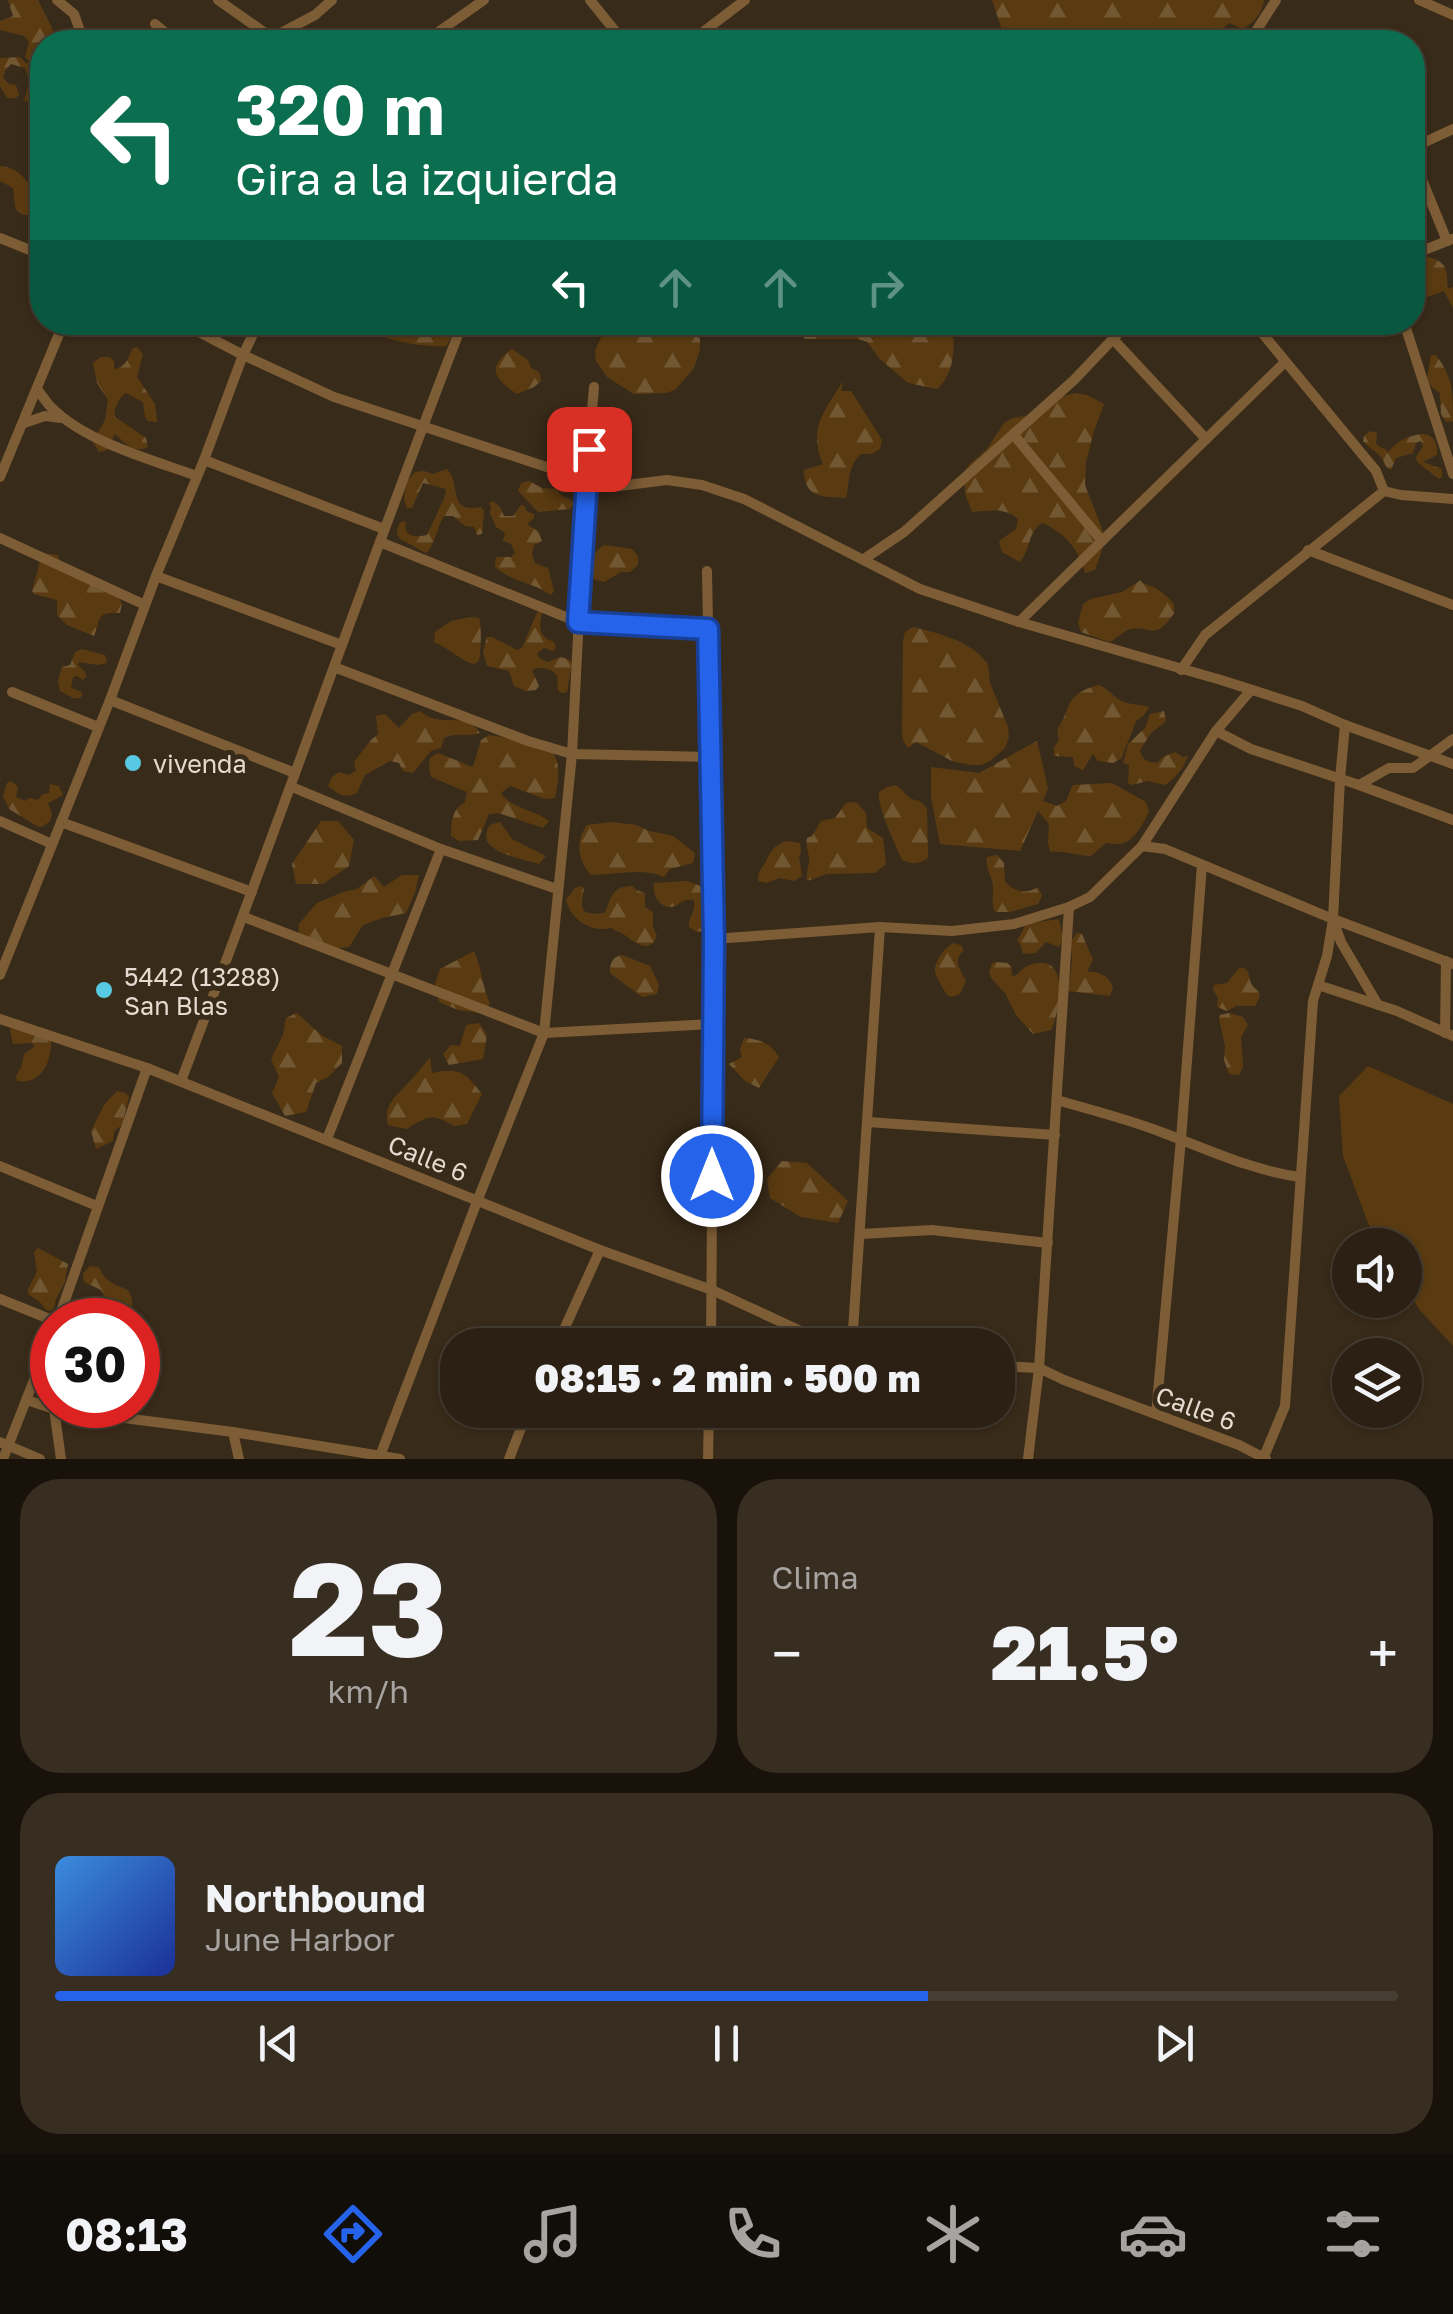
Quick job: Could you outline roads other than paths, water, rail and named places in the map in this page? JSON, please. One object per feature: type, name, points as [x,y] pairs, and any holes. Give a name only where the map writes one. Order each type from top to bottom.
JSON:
[{"type":"street","points":[[57,0],[74,14],[80,30]]},
{"type":"street","points":[[218,0],[256,30]]},
{"type":"street","points":[[287,30],[315,15],[332,0]]},
{"type":"street","points":[[441,30],[484,0]]},
{"type":"street","points":[[590,0],[614,30]]},
{"type":"street","points":[[706,30],[745,0]]},
{"type":"street","points":[[1256,30],[1276,0]]},
{"type":"street","points":[[1419,0],[1453,15]]},
{"type":"street","points":[[156,24],[163,30]]},
{"type":"street","points":[[1425,145],[1453,129]]},
{"type":"street","points":[[1425,182],[1450,240],[1425,250]]},
{"type":"street","points":[[1,241],[30,251]]},
{"type":"street","points":[[0,477],[59,335]]},
{"type":"street","points":[[205,335],[334,396],[586,480],[619,486],[667,480],[702,485],[744,499],[920,589],[1302,706],[1453,764]]},
{"type":"street","points":[[0,975],[253,335]]},
{"type":"street","points":[[181,1082],[458,335]]},
{"type":"street","points":[[864,559],[904,532],[1074,380],[1117,335]]},
{"type":"street","points":[[1263,335],[1376,471],[1384,490]]},
{"type":"street","points":[[1408,335],[1453,474]]},
{"type":"street","points":[[1113,339],[1206,439]]},
{"type":"street","points":[[1019,622],[1284,362]]},
{"type":"street","points":[[380,1456],[544,1033],[572,754],[594,387]]},
{"type":"street","points":[[37,389],[52,409],[115,447],[197,476]]},
{"type":"street","points":[[24,424],[45,416],[67,419]]},
{"type":"street","points":[[1014,434],[1102,540]]},
{"type":"street","points":[[204,460],[384,529]]},
{"type":"street","points":[[1384,490],[1453,499]]},
{"type":"street","points":[[1182,670],[1205,635],[1384,490]]},
{"type":"street","points":[[0,538],[144,605]]},
{"type":"street","points":[[380,542],[578,622],[708,629]]},
{"type":"street","points":[[1308,550],[1453,605]]},
{"type":"street","points":[[707,571],[714,939],[711,1328]]},
{"type":"street","points":[[156,576],[342,645]]},
{"type":"street","points":[[334,667],[572,754],[711,756]]},
{"type":"street","points":[[714,939],[880,927],[952,931],[1014,924],[1070,907],[1090,897],[1142,846],[1216,731],[1251,690]]},
{"type":"street","points":[[12,692],[98,727]]},
{"type":"street","points":[[110,700],[295,773]]},
{"type":"street","points":[[1264,1459],[1285,1406],[1313,1002],[1333,919],[1345,725]]},
{"type":"street","points":[[1216,731],[1250,748],[1453,820]]},
{"type":"street","points":[[1359,785],[1389,768],[1413,768],[1453,739]]},
{"type":"street","points":[[292,787],[441,849],[557,889]]},
{"type":"street","points":[[0,822],[52,844]]},
{"type":"street","points":[[61,822],[252,892]]},
{"type":"street","points":[[1142,846],[1164,849],[1450,963],[1449,1034],[1318,984]]},
{"type":"street","points":[[328,1139],[441,849]]},
{"type":"street","points":[[1156,1414],[1202,865]]},
{"type":"street","points":[[1028,1459],[1040,1368],[1070,907]]},
{"type":"street","points":[[244,916],[544,1033],[713,1024]]},
{"type":"street","points":[[1333,919],[1341,942],[1378,1005]]},
{"type":"street","points":[[853,1328],[880,927]]},
{"type":"street","name":"Calle 6","points":[[0,1019],[147,1068],[600,1250],[712,1290],[791,1328]]},
{"type":"street","points":[[63,1298],[147,1068]]},
{"type":"street","points":[[1057,1100],[1274,1174],[1300,1177]]},
{"type":"street","points":[[868,1122],[1055,1135]]},
{"type":"street","points":[[0,1166],[97,1206]]},
{"type":"street","points":[[861,1234],[932,1230],[1048,1243]]},
{"type":"street","points":[[565,1328],[600,1250]]},
{"type":"street","points":[[0,1299],[30,1310]]},
{"type":"street","name":"Calle 6","points":[[1015,1367],[1040,1368],[1239,1445],[1264,1459]]},
{"type":"street","points":[[4,1459],[4,1444],[30,1394]]},
{"type":"street","points":[[160,1423],[400,1459]]},
{"type":"street","points":[[57,1428],[61,1459]]},
{"type":"street","points":[[509,1459],[521,1428]]},
{"type":"street","points":[[708,1459],[709,1428]]},
{"type":"street","points":[[233,1432],[238,1459]]},
{"type":"street","points":[[4,1444],[40,1459]]},
{"type":"place","name":"vivenda","points":[[133,763]]},
{"type":"place","name":"5442 (13288) San Blas","points":[[104,990]]}]
